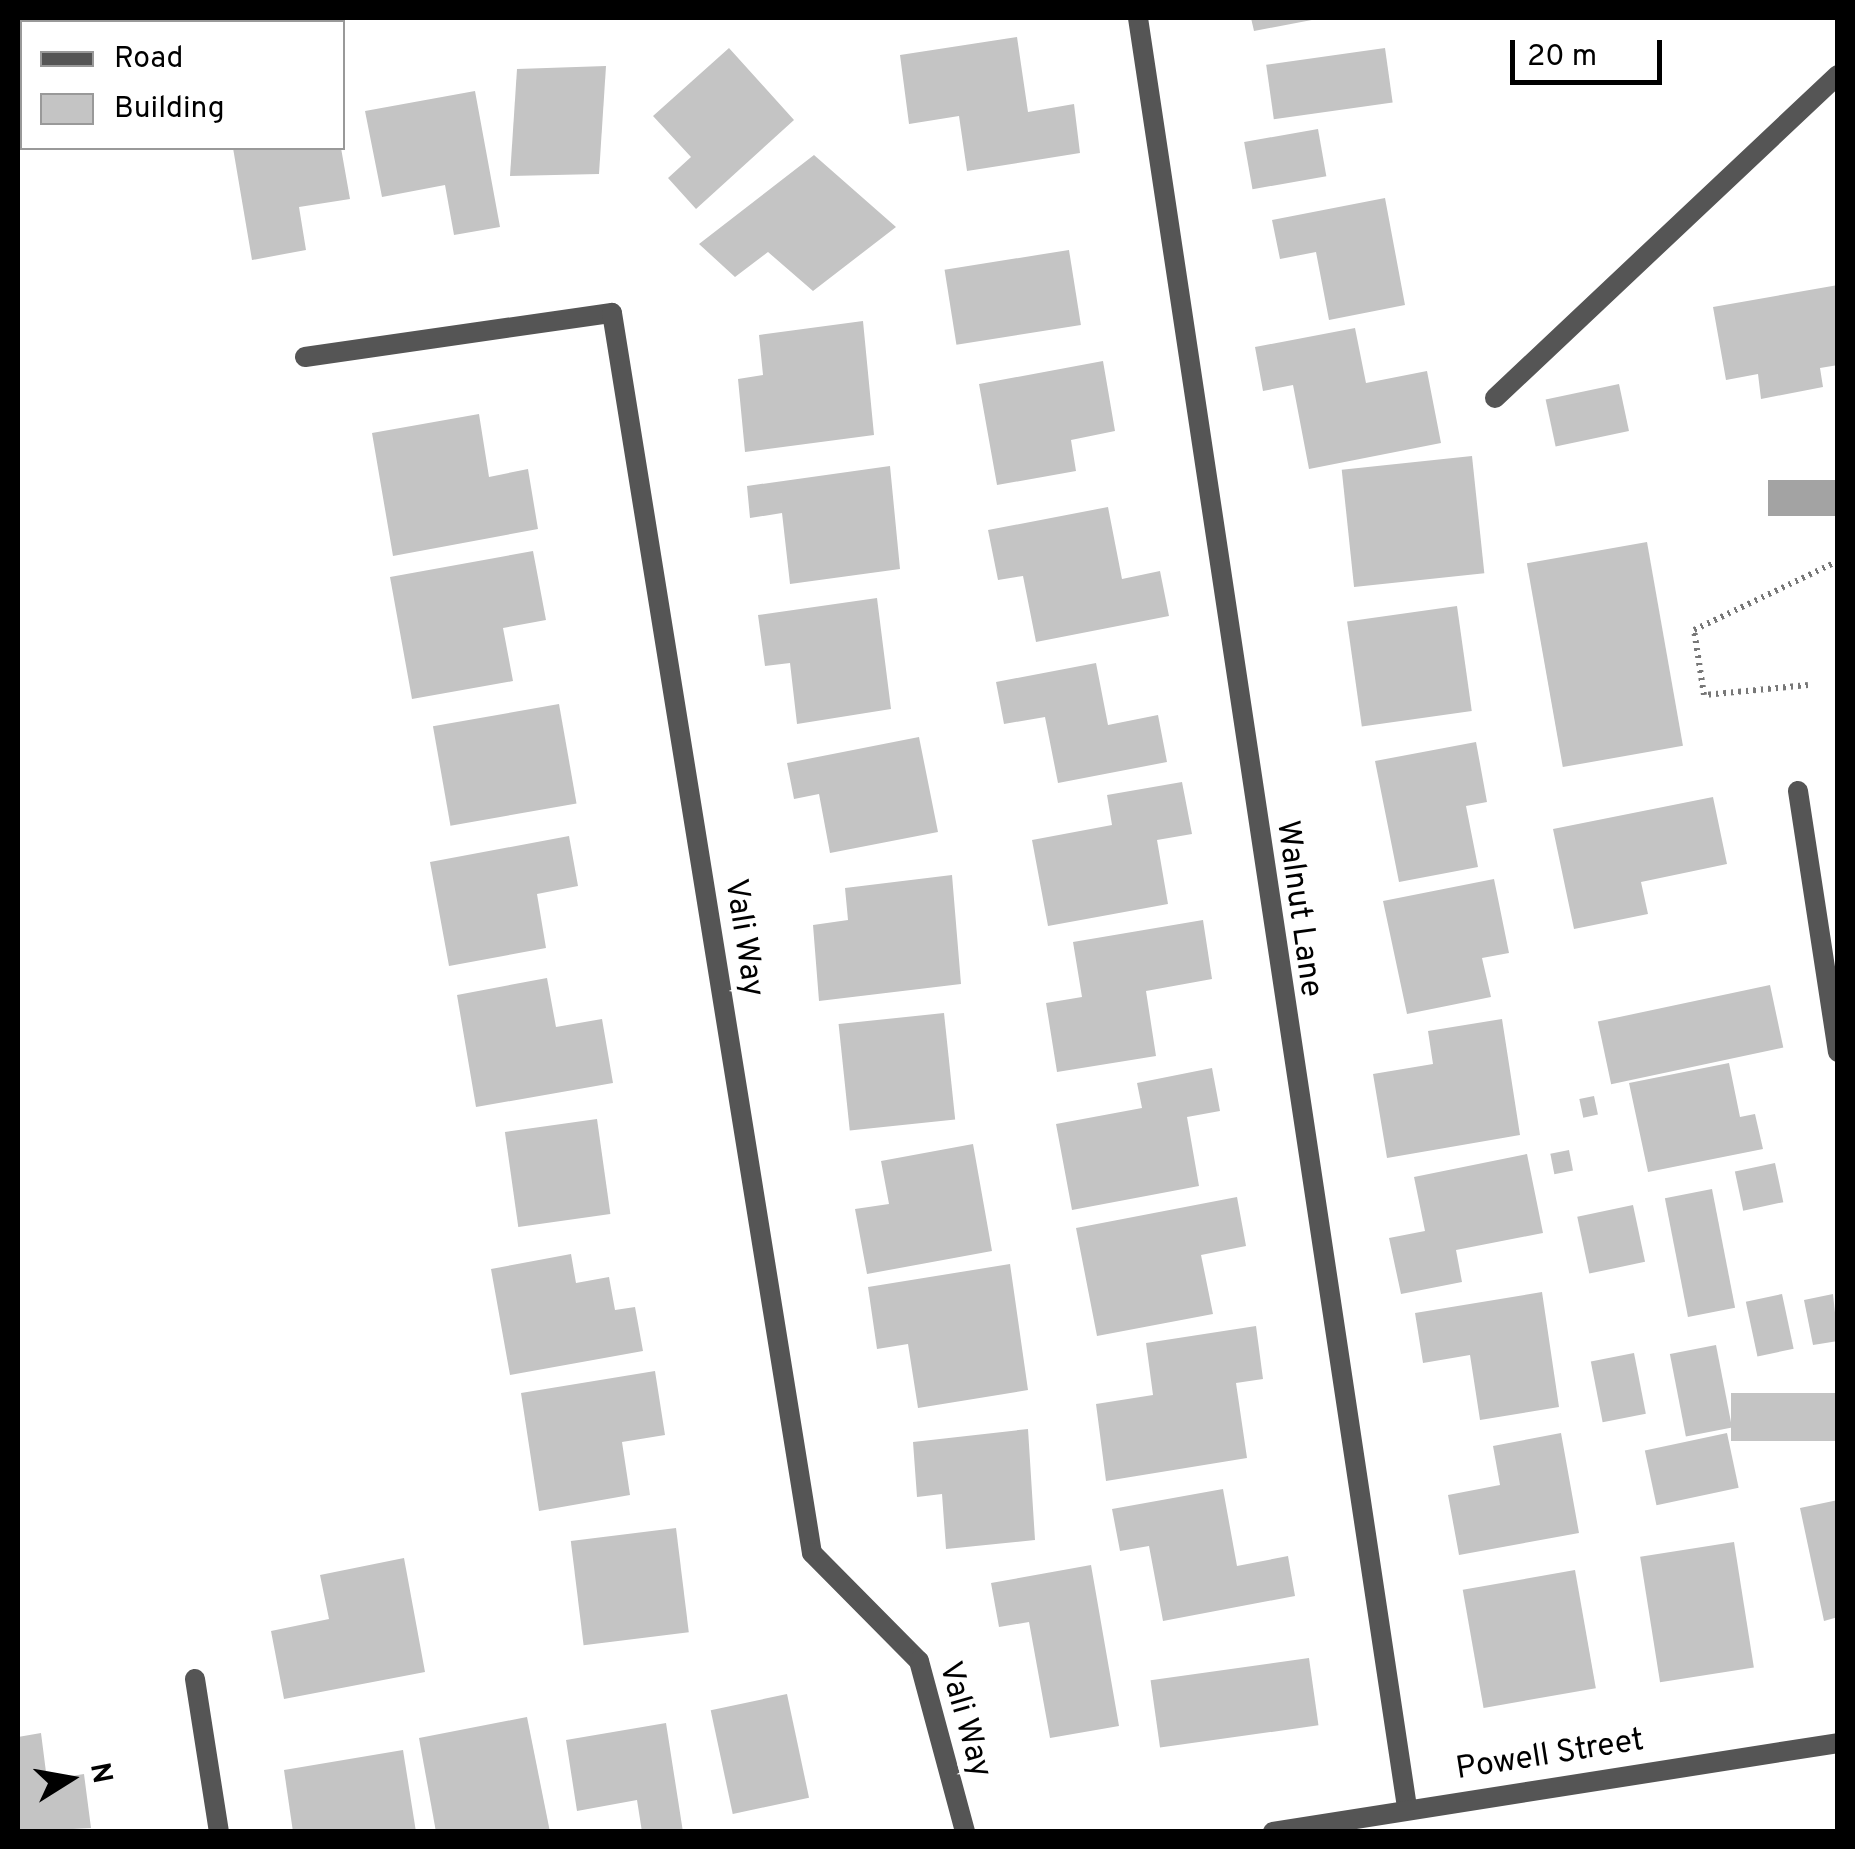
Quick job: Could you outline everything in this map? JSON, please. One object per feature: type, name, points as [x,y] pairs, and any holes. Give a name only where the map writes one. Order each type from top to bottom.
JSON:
[{"type":"street","name":"Walnut Lane","points":[[1138,18],[1407,1808]]},
{"type":"street","points":[[1495,398],[1838,74]]},
{"type":"street","name":"Vali Way","points":[[305,358],[612,313],[812,1553],[919,1661],[965,1832]]},
{"type":"street","points":[[1798,791],[1838,1052]]},
{"type":"street","points":[[195,1680],[219,1832]]},
{"type":"street","name":"Powell Street","points":[[1272,1832],[1838,1743]]},
{"type":"path","points":[[1808,685],[1704,694],[1694,630],[1838,561]]},
{"type":"shaded area","points":[[18,18],[361,18],[20,20],[18,71]]},
{"type":"shaded area","points":[[1768,480],[1837,480],[1837,516],[1768,516]]},
{"type":"building","points":[[1251,18],[1317,18],[1317,19],[1254,31]]},
{"type":"building","points":[[1017,37],[1028,112],[1074,104],[1080,153],[967,171],[959,116],[909,124],[900,55]]},
{"type":"building","points":[[729,48],[794,120],[696,209],[668,178],[691,157],[653,116]]},
{"type":"building","points":[[1385,48],[1393,102],[1274,119],[1266,65]]},
{"type":"building","points":[[606,66],[599,174],[510,176],[517,69]]},
{"type":"building","points":[[475,91],[500,227],[454,235],[445,185],[382,197],[365,111]]},
{"type":"building","points":[[1318,129],[1326,176],[1252,189],[1244,142]]},
{"type":"building","points":[[233,150],[341,150],[350,199],[299,207],[306,250],[252,260]]},
{"type":"building","points":[[814,155],[896,227],[813,291],[768,252],[735,277],[699,244]]},
{"type":"building","points":[[1385,198],[1405,305],[1329,320],[1316,252],[1280,259],[1272,220]]},
{"type":"building","points":[[1069,250],[1081,325],[956,345],[945,270]]},
{"type":"building","points":[[1838,285],[1838,365],[1820,368],[1823,387],[1761,399],[1758,374],[1726,380],[1713,307]]},
{"type":"building","points":[[863,321],[874,435],[745,452],[738,379],[763,375],[759,335]]},
{"type":"building","points":[[1355,328],[1366,383],[1427,371],[1441,443],[1309,469],[1293,385],[1263,391],[1255,347]]},
{"type":"building","points":[[1103,361],[1115,431],[1071,440],[1076,471],[997,485],[979,384]]},
{"type":"building","points":[[1619,384],[1629,431],[1556,447],[1546,400]]},
{"type":"building","points":[[479,414],[489,477],[528,469],[538,529],[393,556],[372,433]]},
{"type":"building","points":[[1472,456],[1484,573],[1354,587],[1342,470]]},
{"type":"building","points":[[890,466],[900,569],[790,584],[782,513],[750,518],[747,486]]},
{"type":"building","points":[[1108,507],[1122,579],[1160,571],[1169,616],[1036,642],[1023,576],[998,580],[988,530]]},
{"type":"building","points":[[1647,542],[1683,746],[1563,767],[1527,563]]},
{"type":"building","points":[[533,551],[546,620],[503,628],[513,681],[412,699],[390,577]]},
{"type":"building","points":[[877,598],[891,709],[797,724],[790,663],[765,666],[758,615]]},
{"type":"building","points":[[1457,606],[1472,711],[1362,726],[1347,621]]},
{"type":"building","points":[[1096,663],[1108,725],[1158,715],[1167,762],[1058,783],[1045,717],[1004,724],[996,682]]},
{"type":"building","points":[[559,704],[577,803],[450,826],[433,726]]},
{"type":"building","points":[[919,737],[938,832],[830,853],[819,794],[794,799],[787,763]]},
{"type":"building","points":[[1476,742],[1487,802],[1466,806],[1478,867],[1399,882],[1375,761]]},
{"type":"building","points":[[1182,782],[1192,834],[1157,840],[1168,904],[1048,926],[1032,840],[1112,825],[1107,795]]},
{"type":"building","points":[[1713,797],[1727,864],[1641,882],[1648,914],[1574,929],[1553,829]]},
{"type":"building","points":[[569,836],[578,886],[537,894],[546,948],[449,966],[430,862]]},
{"type":"building","points":[[952,875],[961,984],[819,1001],[813,925],[848,920],[845,888]]},
{"type":"building","points":[[1494,879],[1509,953],[1482,958],[1491,997],[1407,1014],[1383,901]]},
{"type":"building","points":[[1203,920],[1212,979],[1146,991],[1156,1056],[1057,1072],[1046,1003],[1082,997],[1073,942]]},
{"type":"building","points":[[547,978],[556,1027],[602,1019],[613,1083],[476,1107],[457,995]]},
{"type":"building","points":[[1770,985],[1783,1048],[1611,1084],[1598,1022]]},
{"type":"building","points":[[944,1013],[955,1119],[850,1130],[839,1024]]},
{"type":"building","points":[[1502,1019],[1520,1135],[1387,1158],[1373,1074],[1433,1064],[1428,1031]]},
{"type":"building","points":[[1729,1063],[1740,1117],[1755,1114],[1763,1149],[1648,1172],[1629,1083]]},
{"type":"building","points":[[1212,1068],[1220,1111],[1187,1117],[1199,1186],[1072,1210],[1056,1124],[1142,1108],[1137,1083]]},
{"type":"building","points":[[1594,1096],[1598,1115],[1583,1118],[1579,1099]]},
{"type":"building","points":[[597,1119],[610,1214],[518,1227],[505,1132]]},
{"type":"building","points":[[973,1144],[992,1251],[867,1274],[855,1209],[889,1204],[881,1161]]},
{"type":"building","points":[[1569,1150],[1573,1171],[1554,1174],[1550,1154]]},
{"type":"building","points":[[1527,1154],[1543,1233],[1456,1250],[1462,1282],[1401,1294],[1389,1238],[1425,1231],[1414,1177]]},
{"type":"building","points":[[1775,1163],[1783,1202],[1743,1211],[1735,1172]]},
{"type":"building","points":[[1712,1189],[1735,1308],[1688,1317],[1665,1198]]},
{"type":"building","points":[[1237,1197],[1246,1246],[1201,1255],[1213,1314],[1097,1336],[1076,1228]]},
{"type":"building","points":[[1633,1205],[1645,1262],[1589,1274],[1577,1217]]},
{"type":"building","points":[[571,1254],[576,1283],[609,1277],[615,1310],[635,1307],[643,1351],[510,1375],[491,1269]]},
{"type":"building","points":[[1010,1264],[1028,1390],[918,1408],[908,1344],[877,1349],[868,1287]]},
{"type":"building","points":[[1542,1292],[1559,1407],[1480,1420],[1470,1355],[1423,1363],[1415,1313]]},
{"type":"building","points":[[1782,1294],[1794,1349],[1757,1356],[1746,1302]]},
{"type":"building","points":[[1833,1294],[1838,1341],[1813,1345],[1804,1300]]},
{"type":"building","points":[[1256,1326],[1263,1379],[1236,1383],[1247,1458],[1106,1481],[1096,1404],[1153,1395],[1146,1343]]},
{"type":"building","points":[[1716,1345],[1732,1427],[1686,1436],[1670,1354]]},
{"type":"building","points":[[1634,1353],[1646,1414],[1603,1422],[1591,1361]]},
{"type":"building","points":[[655,1371],[665,1435],[622,1442],[630,1495],[539,1511],[521,1393]]},
{"type":"building","points":[[1731,1393],[1838,1393],[1838,1441],[1731,1441]]},
{"type":"building","points":[[1028,1429],[1035,1540],[946,1549],[942,1494],[917,1497],[913,1442]]},
{"type":"building","points":[[1561,1433],[1579,1533],[1459,1555],[1448,1495],[1500,1485],[1493,1446]]},
{"type":"building","points":[[1727,1433],[1739,1488],[1656,1505],[1645,1450]]},
{"type":"building","points":[[1223,1489],[1237,1566],[1288,1556],[1295,1596],[1163,1621],[1149,1546],[1120,1551],[1112,1509]]},
{"type":"building","points":[[1838,1500],[1838,1617],[1824,1621],[1800,1508]]},
{"type":"building","points":[[676,1528],[689,1632],[584,1645],[571,1541]]},
{"type":"building","points":[[1734,1542],[1754,1667],[1660,1682],[1640,1557]]},
{"type":"building","points":[[404,1558],[425,1672],[284,1699],[271,1631],[329,1619],[320,1575]]},
{"type":"building","points":[[1091,1565],[1119,1726],[1050,1738],[1029,1622],[999,1627],[991,1583]]},
{"type":"building","points":[[1575,1570],[1596,1688],[1484,1708],[1463,1590]]},
{"type":"building","points":[[1309,1658],[1318,1725],[1160,1748],[1151,1680]]},
{"type":"building","points":[[787,1694],[809,1798],[733,1814],[711,1710]]},
{"type":"building","points":[[527,1717],[550,1832],[436,1832],[419,1738]]},
{"type":"building","points":[[666,1723],[683,1832],[642,1832],[637,1800],[577,1811],[566,1740]]},
{"type":"building","points":[[41,1733],[47,1780],[84,1774],[91,1828],[18,1832],[18,1737]]},
{"type":"building","points":[[403,1750],[416,1832],[293,1832],[284,1770]]}]
